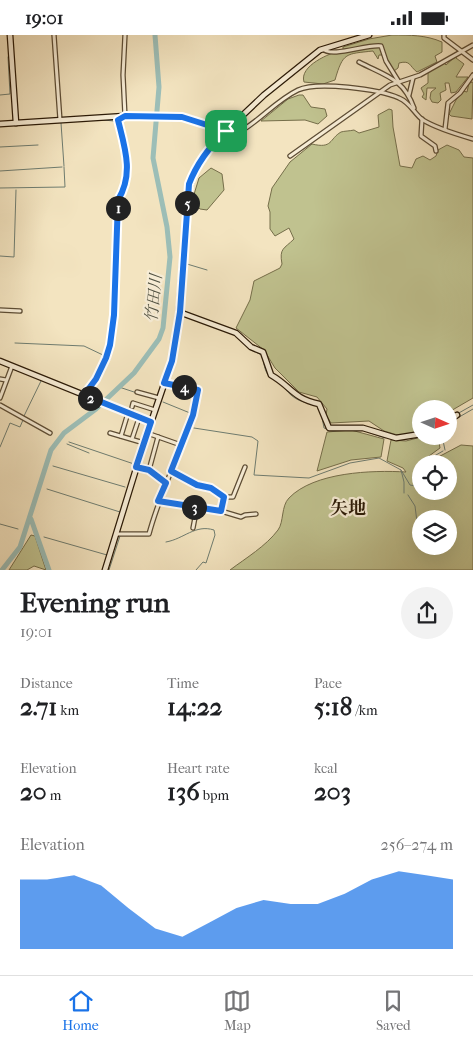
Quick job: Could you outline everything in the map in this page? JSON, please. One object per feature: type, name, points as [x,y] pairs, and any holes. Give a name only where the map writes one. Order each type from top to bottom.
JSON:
[{"type":"street","points":[[10,35],[16,123]]},
{"type":"street","points":[[54,35],[60,120]]},
{"type":"street","points":[[125,35],[123,75],[125,116]]},
{"type":"street","points":[[105,570],[136,467],[172,361],[180,312],[189,184],[194,172],[207,152],[226,131],[264,95],[322,49],[370,35]]},
{"type":"street","points":[[444,35],[444,39],[472,57]]},
{"type":"street","points":[[290,156],[381,92],[399,82],[414,77],[473,45]]},
{"type":"street","points":[[322,49],[333,53],[352,48],[381,46],[386,61],[409,95],[414,108],[422,119],[473,139]]},
{"type":"street","points":[[359,62],[399,82]]},
{"type":"street","points":[[445,129],[448,103],[460,93],[473,75]]},
{"type":"street","points":[[409,95],[414,77]]},
{"type":"street","points":[[0,124],[125,116],[175,116],[191,119],[226,131],[231,135],[240,132],[286,97],[308,87],[381,92],[399,98],[414,108]]},
{"type":"street","points":[[86,396],[106,358],[112,331],[118,200],[127,180],[126,150],[118,120],[125,116]]},
{"type":"street","points":[[422,119],[421,136],[435,146],[436,151]]},
{"type":"street","points":[[0,310],[20,311]]},
{"type":"street","points":[[180,312],[236,333],[251,347],[264,352],[271,375],[284,382],[303,401],[319,404],[329,428],[363,428],[400,438],[412,436]]},
{"type":"street","points":[[0,361],[151,422]]},
{"type":"street","points":[[0,397],[12,366]]},
{"type":"street","points":[[0,379],[6,380]]},
{"type":"street","points":[[116,534],[149,534],[158,501],[193,415],[198,390],[164,383]]},
{"type":"street","points":[[137,392],[159,398]]},
{"type":"street","points":[[132,407],[133,403],[155,410]]},
{"type":"street","points":[[0,405],[50,433]]},
{"type":"street","points":[[122,436],[128,413]]},
{"type":"street","points":[[132,439],[139,417]]},
{"type":"street","points":[[110,433],[144,443]]},
{"type":"street","points":[[147,433],[181,445]]},
{"type":"street","points":[[149,470],[158,437]]},
{"type":"street","points":[[136,467],[149,470],[166,483]]},
{"type":"street","points":[[171,471],[197,485],[211,488],[224,497],[233,497],[245,467]]},
{"type":"street","points":[[221,511],[224,497]]},
{"type":"street","points":[[158,501],[221,511],[241,517],[256,514]]},
{"type":"street","points":[[193,528],[197,507]]},
{"type":"green space","points":[[392,35],[418,36],[442,42],[442,52],[435,56],[437,62],[417,72],[406,62],[399,63],[398,68],[394,71],[385,55],[379,55],[378,59],[373,51],[351,54],[343,59],[335,80],[323,84],[304,82],[306,71],[323,57],[343,50],[343,47],[369,39]]},
{"type":"green space","points":[[457,55],[456,58],[464,64],[456,77],[468,77],[456,92],[451,93],[449,83],[445,83],[446,90],[440,93],[441,100],[438,103],[432,102],[430,98],[431,92],[436,88],[427,88],[426,100],[422,97],[424,94],[421,88],[428,83],[428,71],[443,62],[446,65]]},
{"type":"green space","points":[[473,82],[472,119],[451,116],[449,114],[456,100],[463,91],[467,92],[469,83]]},
{"type":"green space","points":[[303,95],[311,107],[325,109],[327,116],[318,124],[305,120],[261,121],[288,99]]},
{"type":"green space","points":[[389,109],[392,110],[400,166],[412,168],[416,159],[423,156],[430,160],[436,156],[438,150],[447,145],[459,150],[464,157],[473,158],[473,398],[458,407],[458,400],[412,400],[412,433],[401,436],[384,431],[369,421],[331,423],[326,415],[327,409],[317,397],[299,392],[275,368],[264,350],[236,328],[250,300],[254,281],[280,268],[282,252],[294,239],[289,228],[275,236],[270,229],[268,206],[272,188],[290,162],[312,144],[324,145],[330,143],[341,132],[354,130],[359,133],[379,127],[378,115]]},
{"type":"green space","points":[[211,168],[222,174],[224,190],[207,210],[200,209],[192,201],[199,178]]},
{"type":"green space","points":[[351,430],[384,439],[381,457],[351,460],[317,471],[327,432]]},
{"type":"green space","points":[[412,439],[412,445],[440,445],[440,448],[430,455],[412,455],[412,500],[457,500],[457,455],[442,455],[461,445],[473,446],[473,570],[230,570],[273,536],[280,527],[286,501],[300,489],[328,478],[361,472],[406,472],[403,468],[387,461],[391,440]]},
{"type":"green space","points":[[31,535],[35,536],[46,570],[34,566],[27,570],[9,570]]},
{"type":"waterway","name":"竹田川","points":[[2,570],[20,547],[51,450],[64,433],[96,409],[134,373],[159,339],[163,328],[170,257],[167,227],[153,158],[159,87],[155,35]]},
{"type":"waterway","points":[[0,95],[10,94],[8,57]]},
{"type":"waterway","points":[[103,120],[114,121],[122,144]]},
{"type":"waterway","points":[[61,123],[64,166]]},
{"type":"waterway","points":[[0,147],[38,145]]},
{"type":"waterway","points":[[0,171],[62,167]]},
{"type":"waterway","points":[[0,188],[65,187],[64,167]]},
{"type":"waterway","points":[[0,256],[14,257],[16,190]]},
{"type":"waterway","points":[[187,264],[207,270]]},
{"type":"waterway","points":[[238,338],[249,349],[262,355]]},
{"type":"waterway","points":[[15,343],[84,346],[105,356]]},
{"type":"waterway","points":[[263,359],[267,373],[277,381]]},
{"type":"waterway","points":[[24,416],[41,381]]},
{"type":"waterway","points":[[282,385],[298,400],[318,406]]},
{"type":"waterway","points":[[119,387],[137,393]]},
{"type":"waterway","points":[[143,395],[157,399]]},
{"type":"waterway","points":[[163,402],[190,413]]},
{"type":"waterway","points":[[458,413],[473,405]]},
{"type":"waterway","points":[[458,418],[473,409]]},
{"type":"waterway","points":[[321,412],[324,428],[333,431],[340,430]]},
{"type":"waterway","points":[[191,424],[195,415]]},
{"type":"waterway","points":[[0,447],[10,423],[20,427],[23,420]]},
{"type":"waterway","points":[[194,428],[252,437],[258,441],[254,475],[309,478],[350,463],[379,458],[401,470],[404,493]]},
{"type":"waterway","points":[[362,430],[385,438]]},
{"type":"waterway","points":[[398,440],[408,438]]},
{"type":"waterway","points":[[69,442],[134,464]]},
{"type":"waterway","points":[[67,444],[89,453]]},
{"type":"waterway","points":[[444,445],[445,450]]},
{"type":"waterway","points":[[436,455],[443,451]]},
{"type":"waterway","points":[[53,466],[125,487]]},
{"type":"waterway","points":[[401,470],[412,485]]},
{"type":"waterway","points":[[47,489],[120,512]]},
{"type":"waterway","points":[[408,495],[416,510]]},
{"type":"waterway","points":[[31,519],[49,570]]},
{"type":"waterway","points":[[0,524],[18,529]]},
{"type":"waterway","points":[[166,542],[195,530],[214,530],[215,535],[206,563],[203,562],[196,570]]},
{"type":"waterway","points":[[109,570],[120,536]]},
{"type":"waterway","points":[[44,537],[107,555]]},
{"type":"district","name":"矢地","points":[[348,508]]},
{"type":"route","points":[[125,116],[182,117],[226,131],[207,152],[194,172],[189,184],[180,312],[172,361],[164,383],[198,390],[193,415],[171,471],[190,479],[192,483],[211,488],[224,497],[221,511],[158,501],[166,483],[149,470],[136,467],[151,422],[84,395],[96,379],[106,358],[110,345],[114,315],[118,200],[126,188],[127,180],[126,150],[118,120],[125,116]]}]
